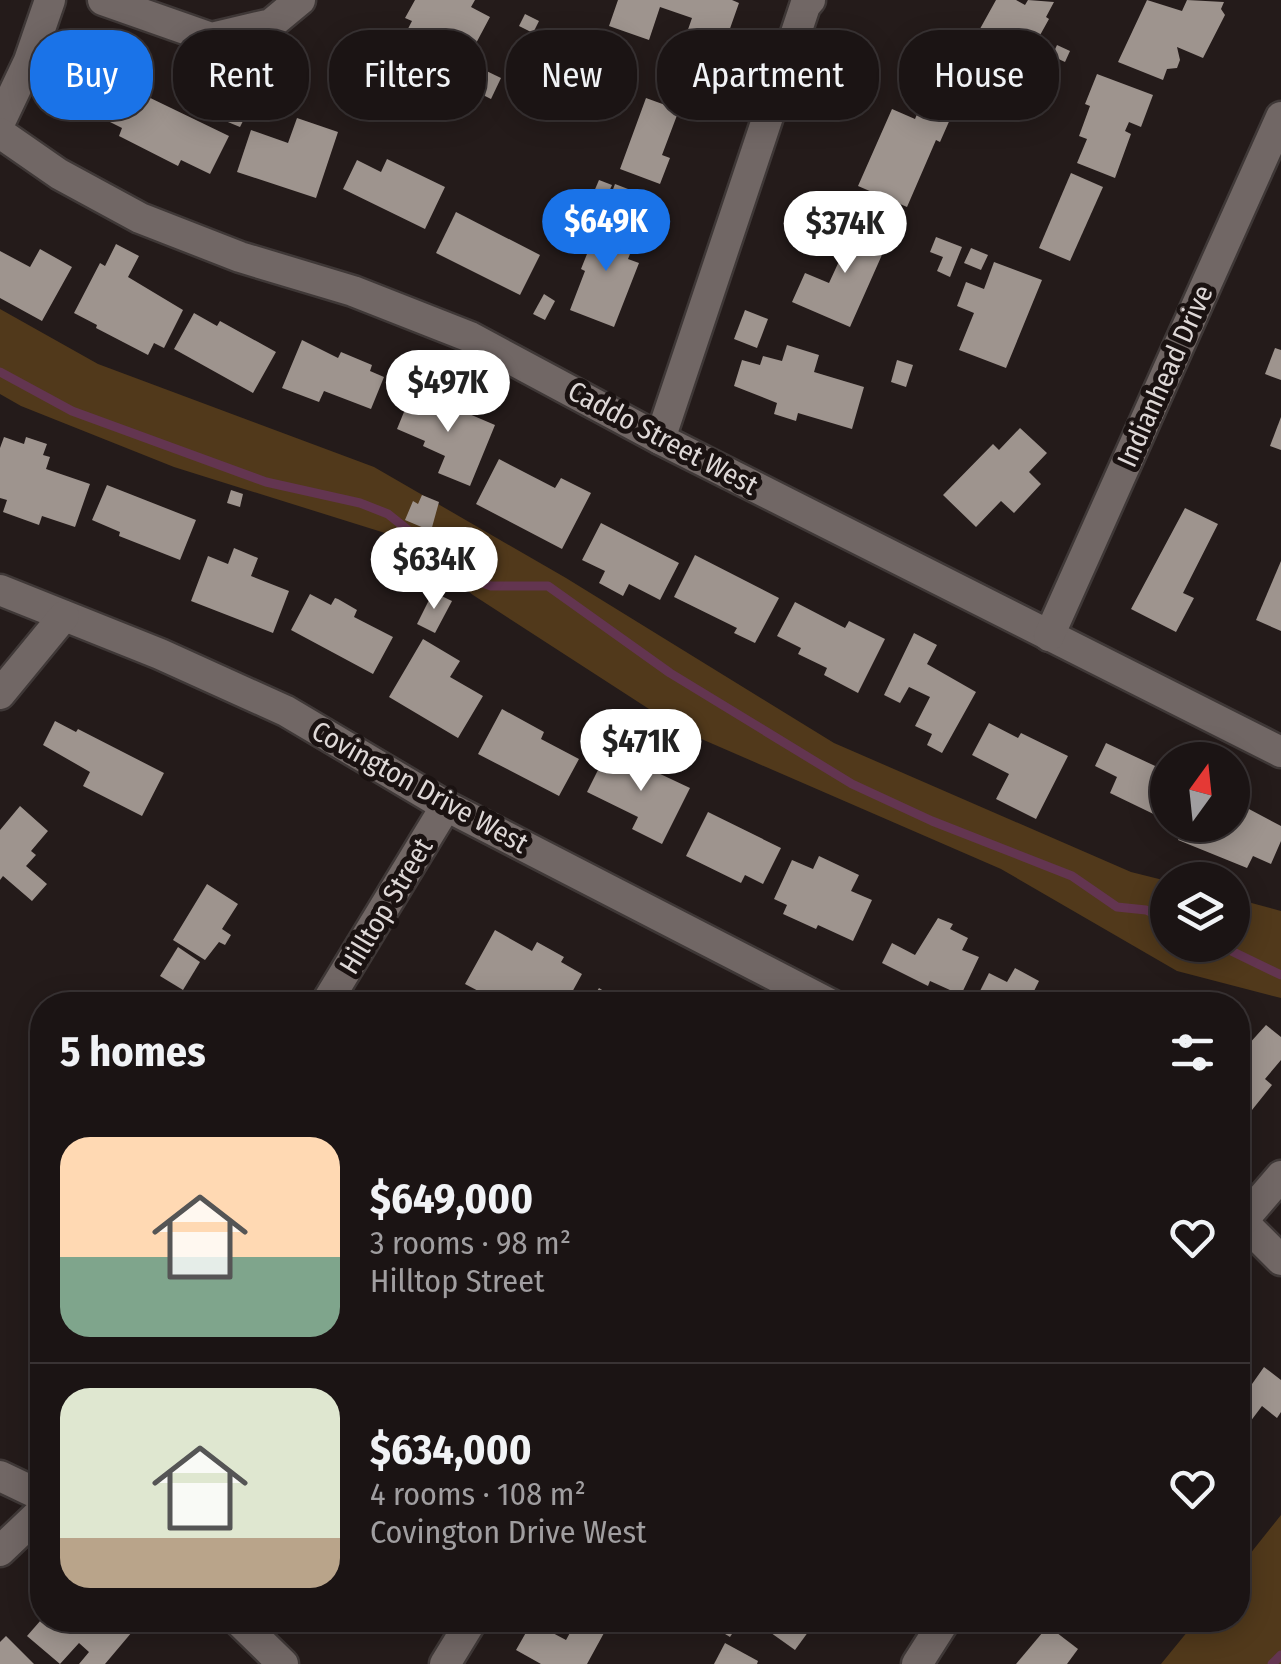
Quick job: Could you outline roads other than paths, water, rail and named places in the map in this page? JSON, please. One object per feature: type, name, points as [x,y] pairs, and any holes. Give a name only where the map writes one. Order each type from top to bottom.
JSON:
[{"type":"street","points":[[0,122],[28,62],[50,0]]},
{"type":"street","points":[[103,0],[211,38],[270,24],[300,0]]},
{"type":"street","points":[[660,439],[810,0]]},
{"type":"street","name":"Indianhead Drive","points":[[1050,636],[1281,116]]},
{"type":"street","name":"Caddo Street West","points":[[0,133],[59,174],[140,218],[240,257],[353,290],[470,337],[660,439],[1281,752]]},
{"type":"street","name":"Covington Drive West","points":[[0,590],[160,654],[286,711],[446,806],[807,992]]},
{"type":"street","points":[[0,694],[64,616]]},
{"type":"street","name":"Hilltop Street","points":[[333,992],[446,806]]},
{"type":"street","points":[[1250,1209],[1281,1176]]},
{"type":"street","points":[[1250,1231],[1281,1260]]},
{"type":"street","points":[[0,1476],[30,1490]]},
{"type":"street","points":[[0,1551],[30,1522]]},
{"type":"street","points":[[250,1632],[284,1664]]},
{"type":"street","points":[[445,1664],[465,1632]]},
{"type":"street","points":[[917,1664],[937,1632]]},
{"type":"waterway","points":[[0,372],[72,411],[266,482],[360,503],[388,514],[468,578],[491,586],[548,586],[670,673],[852,784],[932,821],[1072,876],[1117,907],[1150,912]]},
{"type":"waterway","points":[[1250,960],[1281,975]]},
{"type":"waterway","points":[[1272,1664],[1281,1655]]}]
